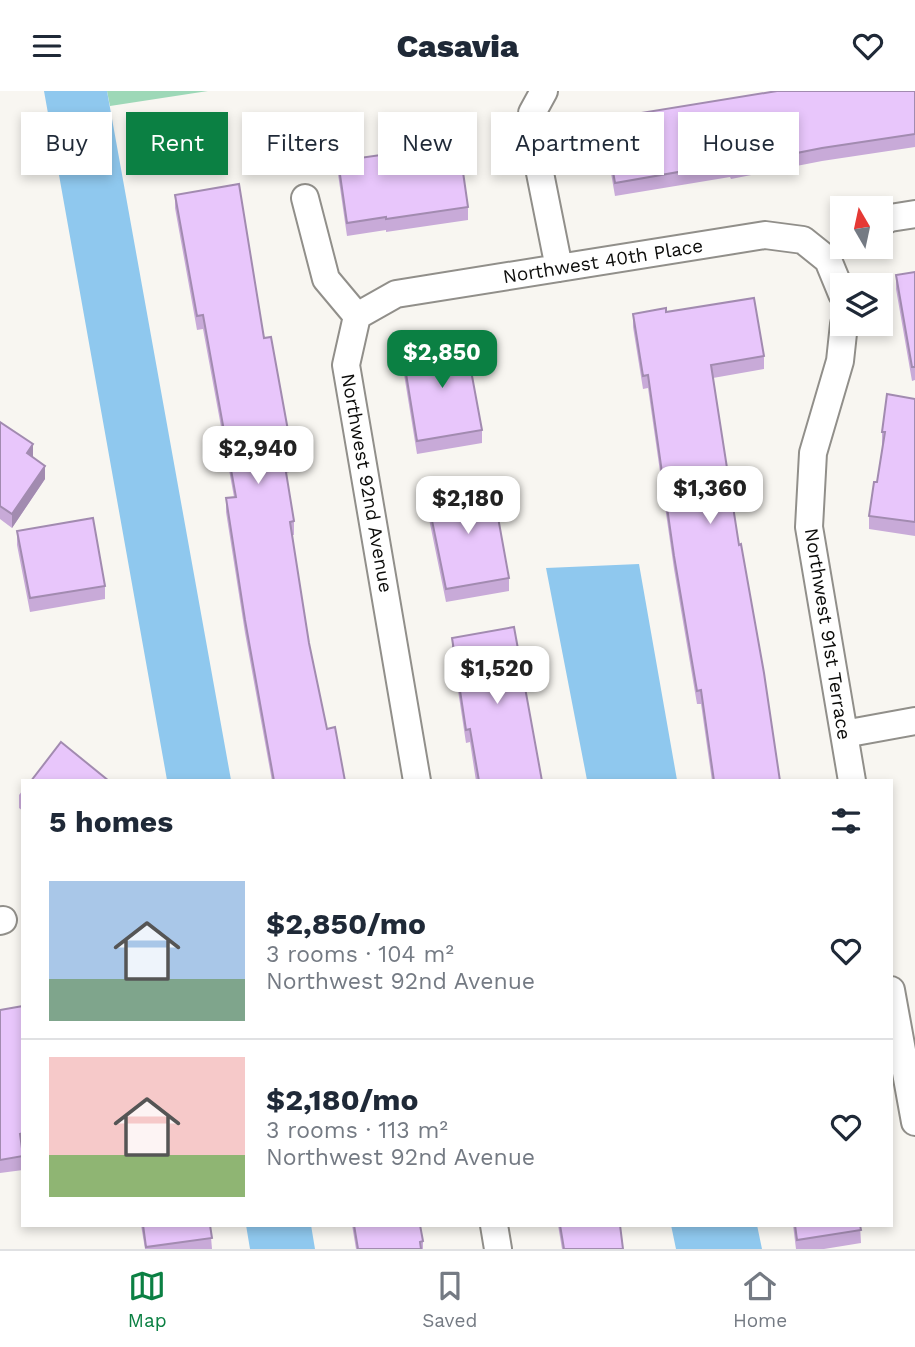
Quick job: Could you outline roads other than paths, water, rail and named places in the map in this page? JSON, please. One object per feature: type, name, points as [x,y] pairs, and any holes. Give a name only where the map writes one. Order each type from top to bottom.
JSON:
[{"type":"street","points":[[543,92],[532,113],[533,138],[559,268]]},
{"type":"street","points":[[306,198],[326,279],[357,316]]},
{"type":"street","points":[[893,218],[915,214]]},
{"type":"street","name":"Northwest 40th Place","points":[[357,316],[396,294],[765,235],[803,240],[830,252]]},
{"type":"street","name":"Northwest 92nd Avenue","points":[[357,316],[346,365],[418,779]]},
{"type":"street","name":"Northwest 91st Terrace","points":[[843,336],[840,361],[813,453],[809,527],[852,779]]},
{"type":"street","points":[[844,734],[915,721]]},
{"type":"street","points":[[893,1001],[915,1122]]},
{"type":"street","points":[[494,1227],[498,1249]]},
{"type":"water","points":[[44,91],[107,91],[111,112],[48,112]]},
{"type":"water","points":[[112,119],[231,779],[167,779],[59,175],[112,175]]},
{"type":"water","points":[[639,564],[677,779],[587,779],[546,568]]},
{"type":"water","points":[[246,1227],[311,1227],[315,1249],[250,1249]]},
{"type":"water","points":[[671,1227],[757,1227],[762,1249],[676,1249]]}]
